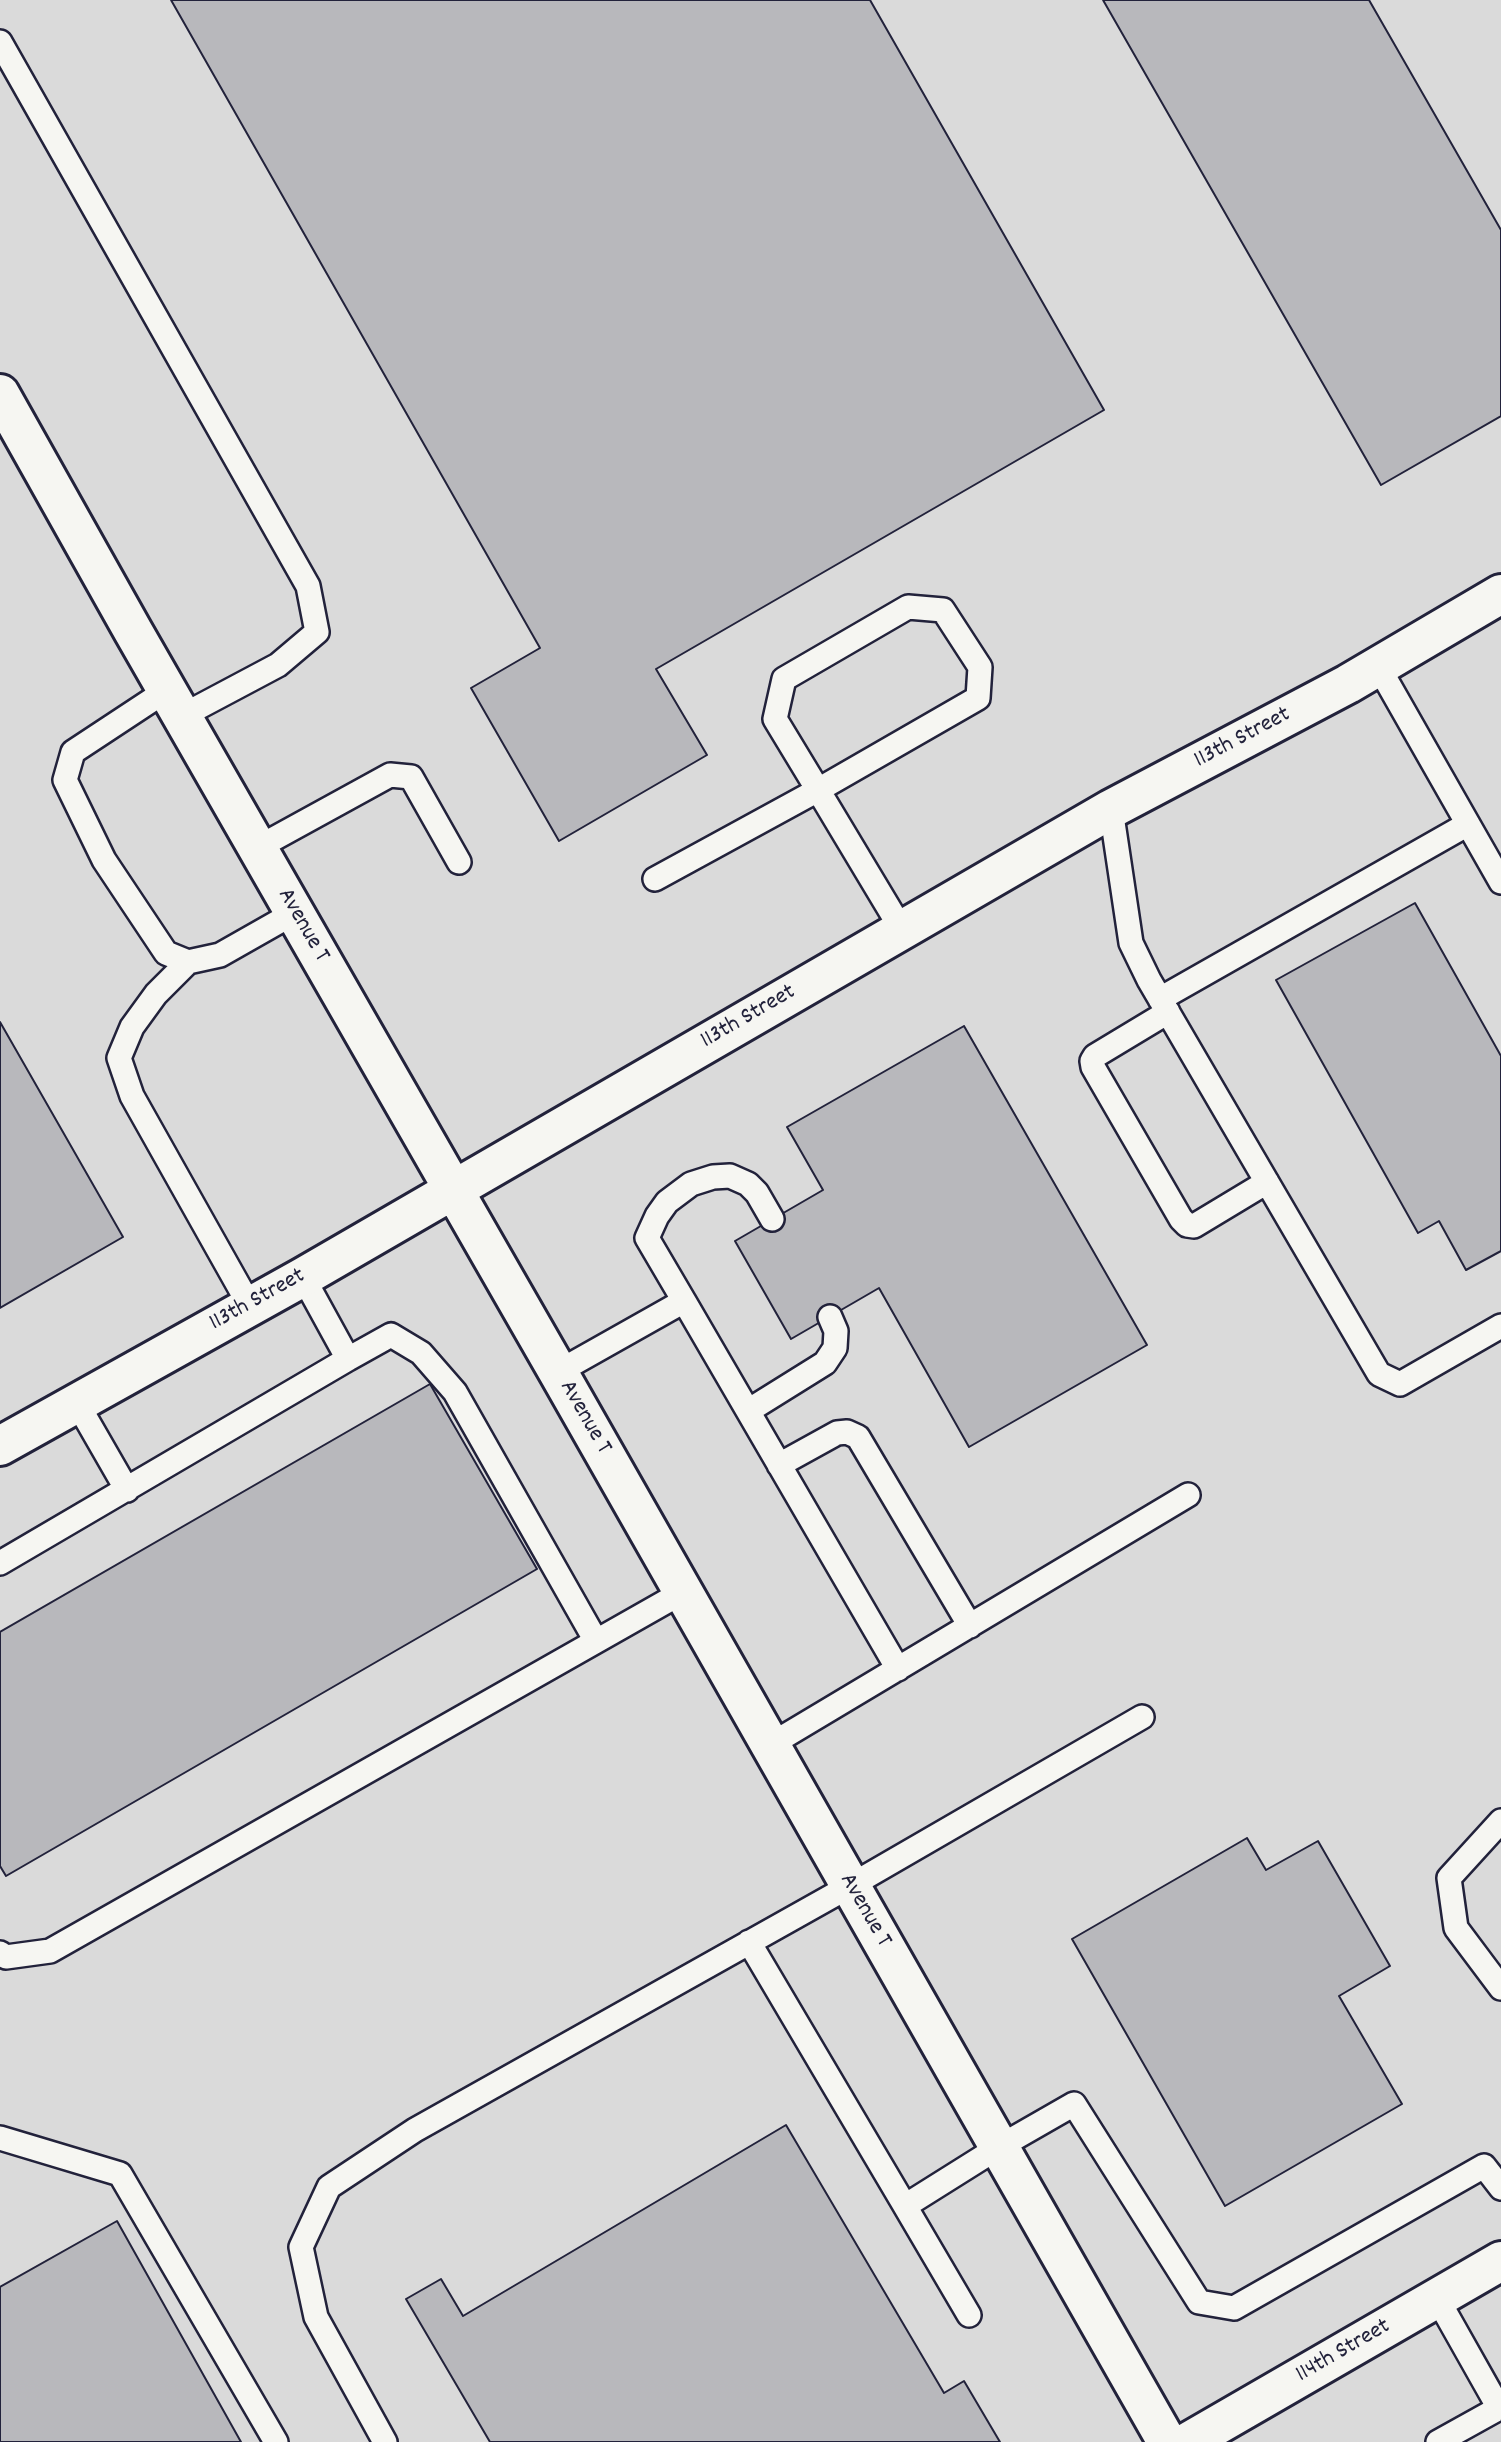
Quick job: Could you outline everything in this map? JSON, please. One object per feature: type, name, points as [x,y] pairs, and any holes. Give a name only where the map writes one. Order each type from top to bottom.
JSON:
[{"type":"street","name":"Avenue T","points":[[0,394],[1167,2442]]},
{"type":"street","name":"113th Street","points":[[0,1446],[303,1277],[1111,809],[1378,666],[1501,594]]},
{"type":"street","name":"114th Street","points":[[1188,2442],[1501,2261]]},
{"type":"lane","points":[[0,42],[308,586],[317,632],[278,665],[174,703],[72,752],[65,780],[104,860],[166,953],[188,962]]},
{"type":"lane","points":[[655,879],[818,790],[978,698],[980,667],[943,610],[908,607],[784,679],[775,719],[818,790],[902,930]]},
{"type":"lane","points":[[1378,666],[1501,882]]},
{"type":"lane","points":[[257,848],[390,775],[411,777],[459,862]]},
{"type":"lane","points":[[1111,809],[1131,943],[1164,1005],[1379,1374],[1400,1384],[1501,1326]]},
{"type":"lane","points":[[1267,1182],[1194,1226],[1187,1225],[1093,1067],[1092,1060],[1164,1005],[1468,824]]},
{"type":"lane","points":[[250,1306],[132,1096],[118,1058],[132,1027],[156,994],[188,962],[220,955],[294,914]]},
{"type":"lane","points":[[772,1219],[757,1193],[748,1184],[730,1176],[713,1177],[691,1184],[667,1202],[647,1238],[898,1669]]},
{"type":"lane","points":[[303,1277],[348,1359]]},
{"type":"lane","points":[[558,1372],[684,1301]]},
{"type":"lane","points":[[748,1411],[825,1363],[835,1348],[836,1331],[830,1317]]},
{"type":"lane","points":[[0,1563],[391,1335],[421,1353],[455,1392],[596,1641]]},
{"type":"lane","points":[[77,1403],[127,1490]]},
{"type":"lane","points":[[779,1465],[836,1433],[847,1432],[858,1437],[970,1626]]},
{"type":"lane","points":[[770,1745],[1188,1495]]},
{"type":"lane","points":[[0,1953],[6,1957],[50,1951],[683,1592]]},
{"type":"lane","points":[[385,2442],[316,2317],[301,2246],[329,2187],[415,2130],[850,1886],[1142,1717]]},
{"type":"lane","points":[[1501,1822],[1449,1878],[1456,1928],[1501,1988]]},
{"type":"lane","points":[[749,1942],[969,2315]]},
{"type":"lane","points":[[905,2206],[1074,2104],[1199,2302],[1234,2308],[1484,2166],[1501,2188]]},
{"type":"lane","points":[[0,2138],[120,2174],[276,2442]]},
{"type":"lane","points":[[1437,2298],[1500,2408],[1438,2442]]},
{"type":"shaded area","points":[[0,0],[1501,0],[1501,2442],[0,2442]]},
{"type":"building","points":[[171,0],[870,0],[1104,410],[656,669],[707,755],[559,841],[471,688],[540,648]]},
{"type":"building","points":[[1103,0],[1369,0],[1501,230],[1501,416],[1381,485]]},
{"type":"building","points":[[1415,903],[1501,1056],[1501,1251],[1466,1270],[1439,1221],[1418,1233],[1276,980]]},
{"type":"building","points":[[0,1022],[123,1237],[0,1308]]},
{"type":"building","points":[[964,1026],[1147,1345],[969,1447],[879,1288],[791,1339],[735,1241],[823,1190],[787,1127]]},
{"type":"building","points":[[430,1384],[537,1569],[6,1876],[0,1866],[0,1632]]},
{"type":"building","points":[[1247,1838],[1266,1870],[1318,1841],[1390,1966],[1339,1996],[1402,2104],[1225,2206],[1072,1939]]},
{"type":"building","points":[[786,2125],[944,2393],[964,2381],[1000,2442],[490,2442],[406,2299],[441,2279],[463,2316]]},
{"type":"building","points":[[117,2221],[241,2442],[0,2442],[0,2287]]}]
